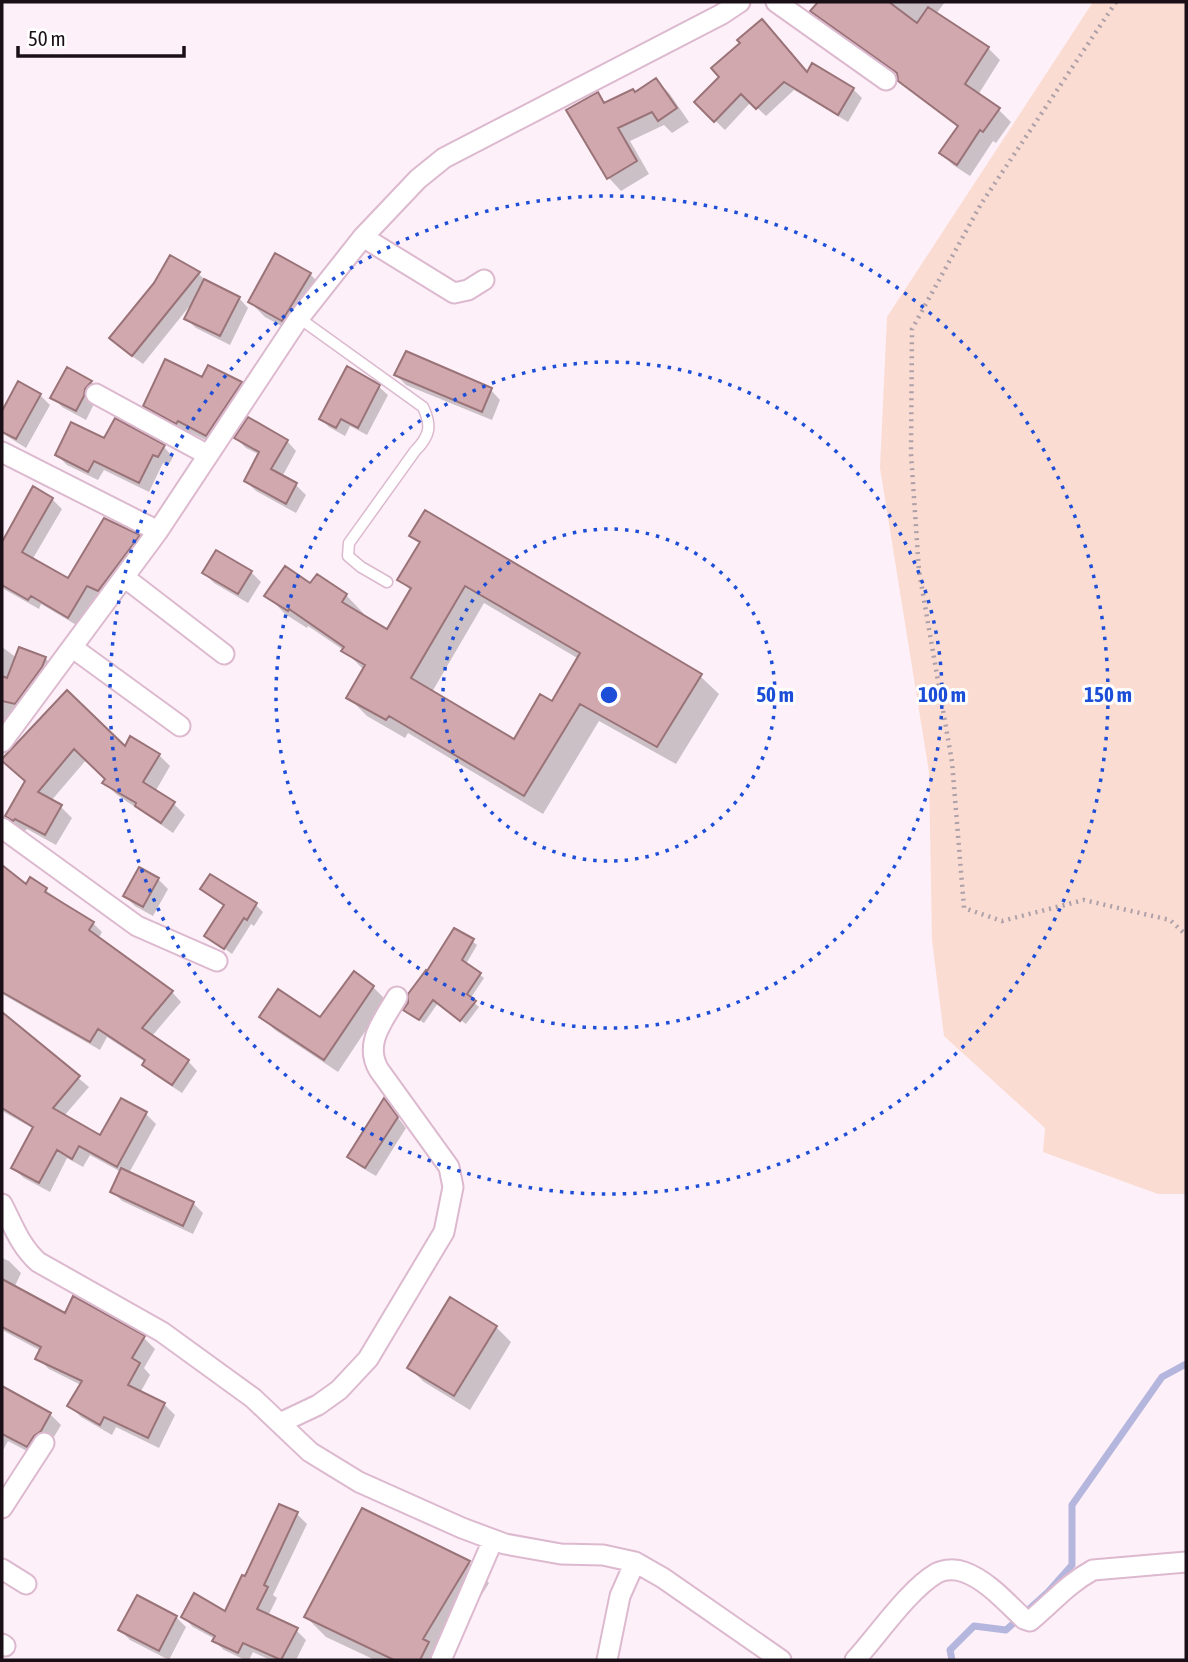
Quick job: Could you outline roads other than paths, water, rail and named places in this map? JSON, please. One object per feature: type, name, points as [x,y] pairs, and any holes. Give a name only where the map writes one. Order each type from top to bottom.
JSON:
[{"type":"street","points":[[2,742],[158,531],[299,318],[363,237],[418,178],[444,158],[722,14],[740,2]]},
{"type":"street","points":[[776,2],[886,80]]},
{"type":"street","points":[[363,237],[454,293],[468,290],[484,280]]},
{"type":"street","points":[[96,394],[208,455]]},
{"type":"street","points":[[2,452],[158,531]]},
{"type":"street","points":[[124,577],[224,654]]},
{"type":"street","points":[[73,648],[180,726]]},
{"type":"street","points":[[2,828],[136,926],[217,961]]},
{"type":"street","points":[[280,1423],[318,1405],[352,1377],[386,1331],[444,1231],[453,1187],[449,1167],[379,1070],[373,1052],[374,1036],[397,997]]},
{"type":"street","points":[[2,1203],[19,1239],[38,1262],[162,1332],[253,1398],[310,1452],[359,1482],[493,1540],[561,1555],[603,1555],[635,1562],[663,1578],[781,1660]]},
{"type":"street","points":[[2,1508],[44,1443]]},
{"type":"street","points":[[441,1660],[493,1540]]},
{"type":"street","points":[[607,1660],[620,1596],[635,1562]]},
{"type":"street","points":[[855,1660],[912,1595],[938,1573],[947,1570],[963,1571],[993,1590],[1024,1619],[1033,1620],[1055,1596],[1093,1570],[1186,1562]]},
{"type":"street","points":[[2,1569],[26,1584]]},
{"type":"lane","points":[[299,318],[424,407],[429,419],[426,440],[415,451],[349,543],[348,556],[387,582]]},
{"type":"waterway","points":[[952,1660],[950,1650],[974,1626],[1006,1630],[1048,1592],[1072,1565],[1072,1505],[1162,1377],[1186,1364]]}]
